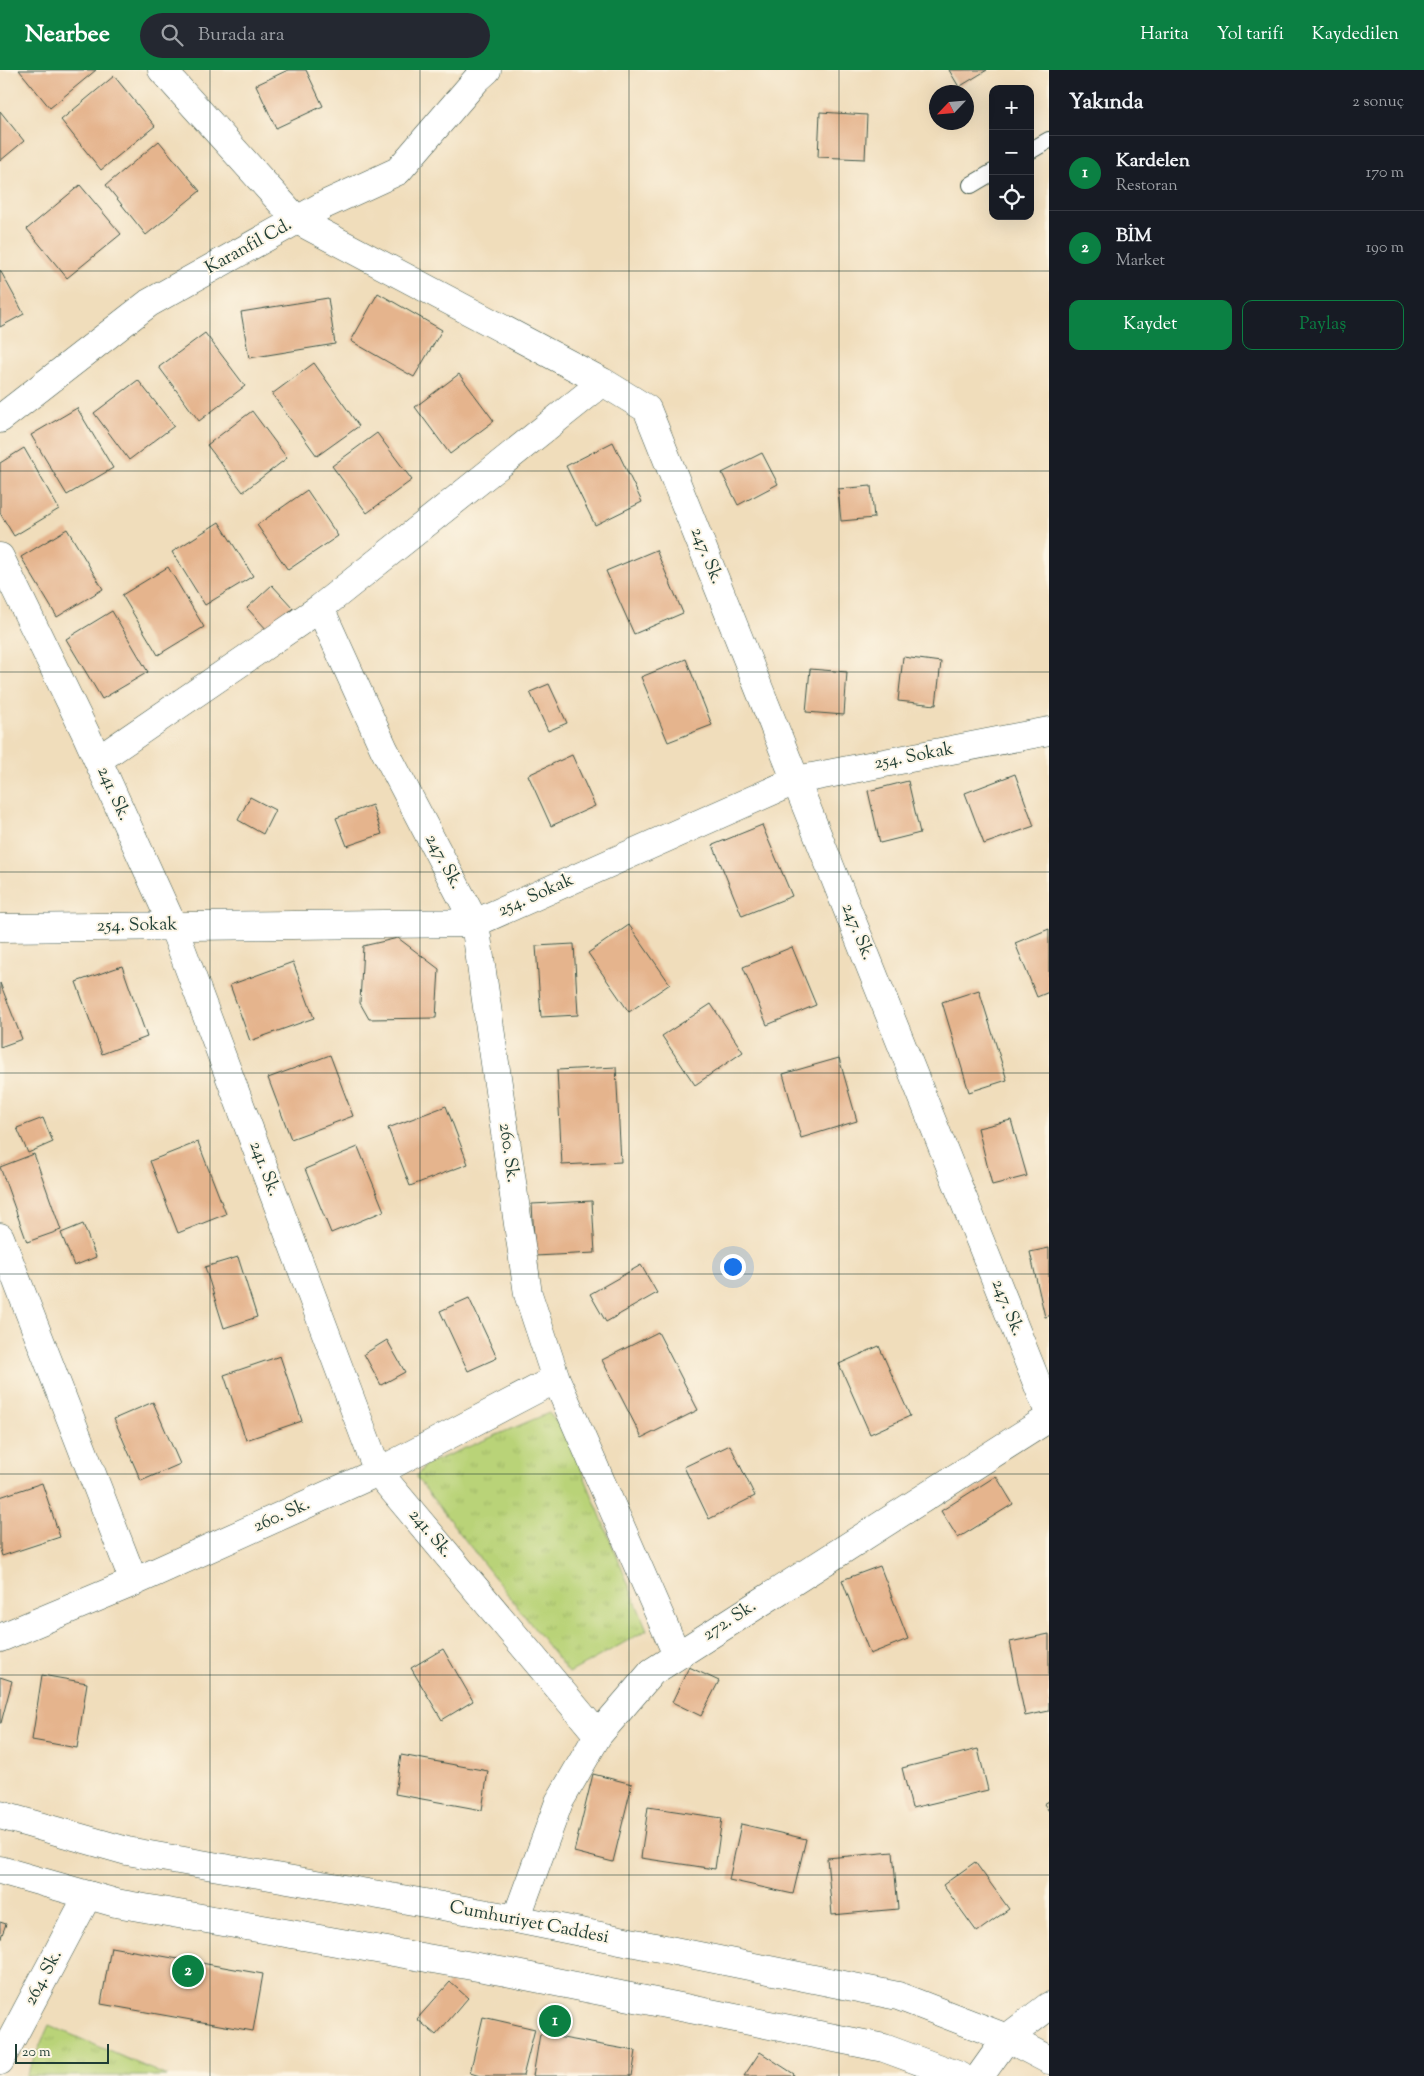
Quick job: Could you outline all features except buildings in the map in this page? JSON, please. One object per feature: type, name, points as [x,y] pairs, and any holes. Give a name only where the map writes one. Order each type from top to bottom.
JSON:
[{"type":"street","points":[[162,70],[297,220]]},
{"type":"street","name":"Karanfil Cd.","points":[[0,419],[149,303],[324,205],[398,171],[477,79],[487,70]]},
{"type":"street","name":"247. Sk.","points":[[297,220],[603,382],[647,409],[1049,1413]]},
{"type":"street","points":[[98,760],[320,608],[603,382]]},
{"type":"street","name":"241. Sk.","points":[[0,558],[98,760],[173,926],[378,1472],[598,1735]]},
{"type":"street","name":"247. Sk.","points":[[320,608],[384,749],[475,923]]},
{"type":"street","name":"254. Sokak","points":[[0,928],[475,923],[797,780],[1049,731]]},
{"type":"street","name":"260. Sk.","points":[[475,923],[528,1294],[556,1379],[678,1655]]},
{"type":"street","points":[[0,1237],[134,1582]]},
{"type":"street","name":"260. Sk.","points":[[0,1638],[134,1582],[378,1472],[556,1379]]},
{"type":"street","name":"272. Sk.","points":[[516,1919],[559,1802],[598,1735],[652,1672],[1049,1418]]},
{"type":"street","name":"Cumhuriyet Caddesi","points":[[0,1815],[127,1851],[516,1919],[898,1996],[1007,2038],[1049,2060]]},
{"type":"street","points":[[0,1870],[116,1903],[506,1972],[884,2048],[960,2076]]},
{"type":"street","name":"264. Sk.","points":[[0,2061],[88,1895]]},
{"type":"street","points":[[980,2076],[1007,2038],[1049,2006]]},
{"type":"lane","points":[[1034,149],[1049,140]]},
{"type":"lane","points":[[971,184],[989,174]]},
{"type":"green space","points":[[549,1413],[567,1434],[647,1630],[569,1673],[416,1477],[425,1465]]},
{"type":"green space","points":[[49,2025],[167,2076],[26,2076]]},
{"type":"place","name":"BİM","points":[[188,1971]]},
{"type":"place","name":"Kardelen","points":[[555,2021]]}]
